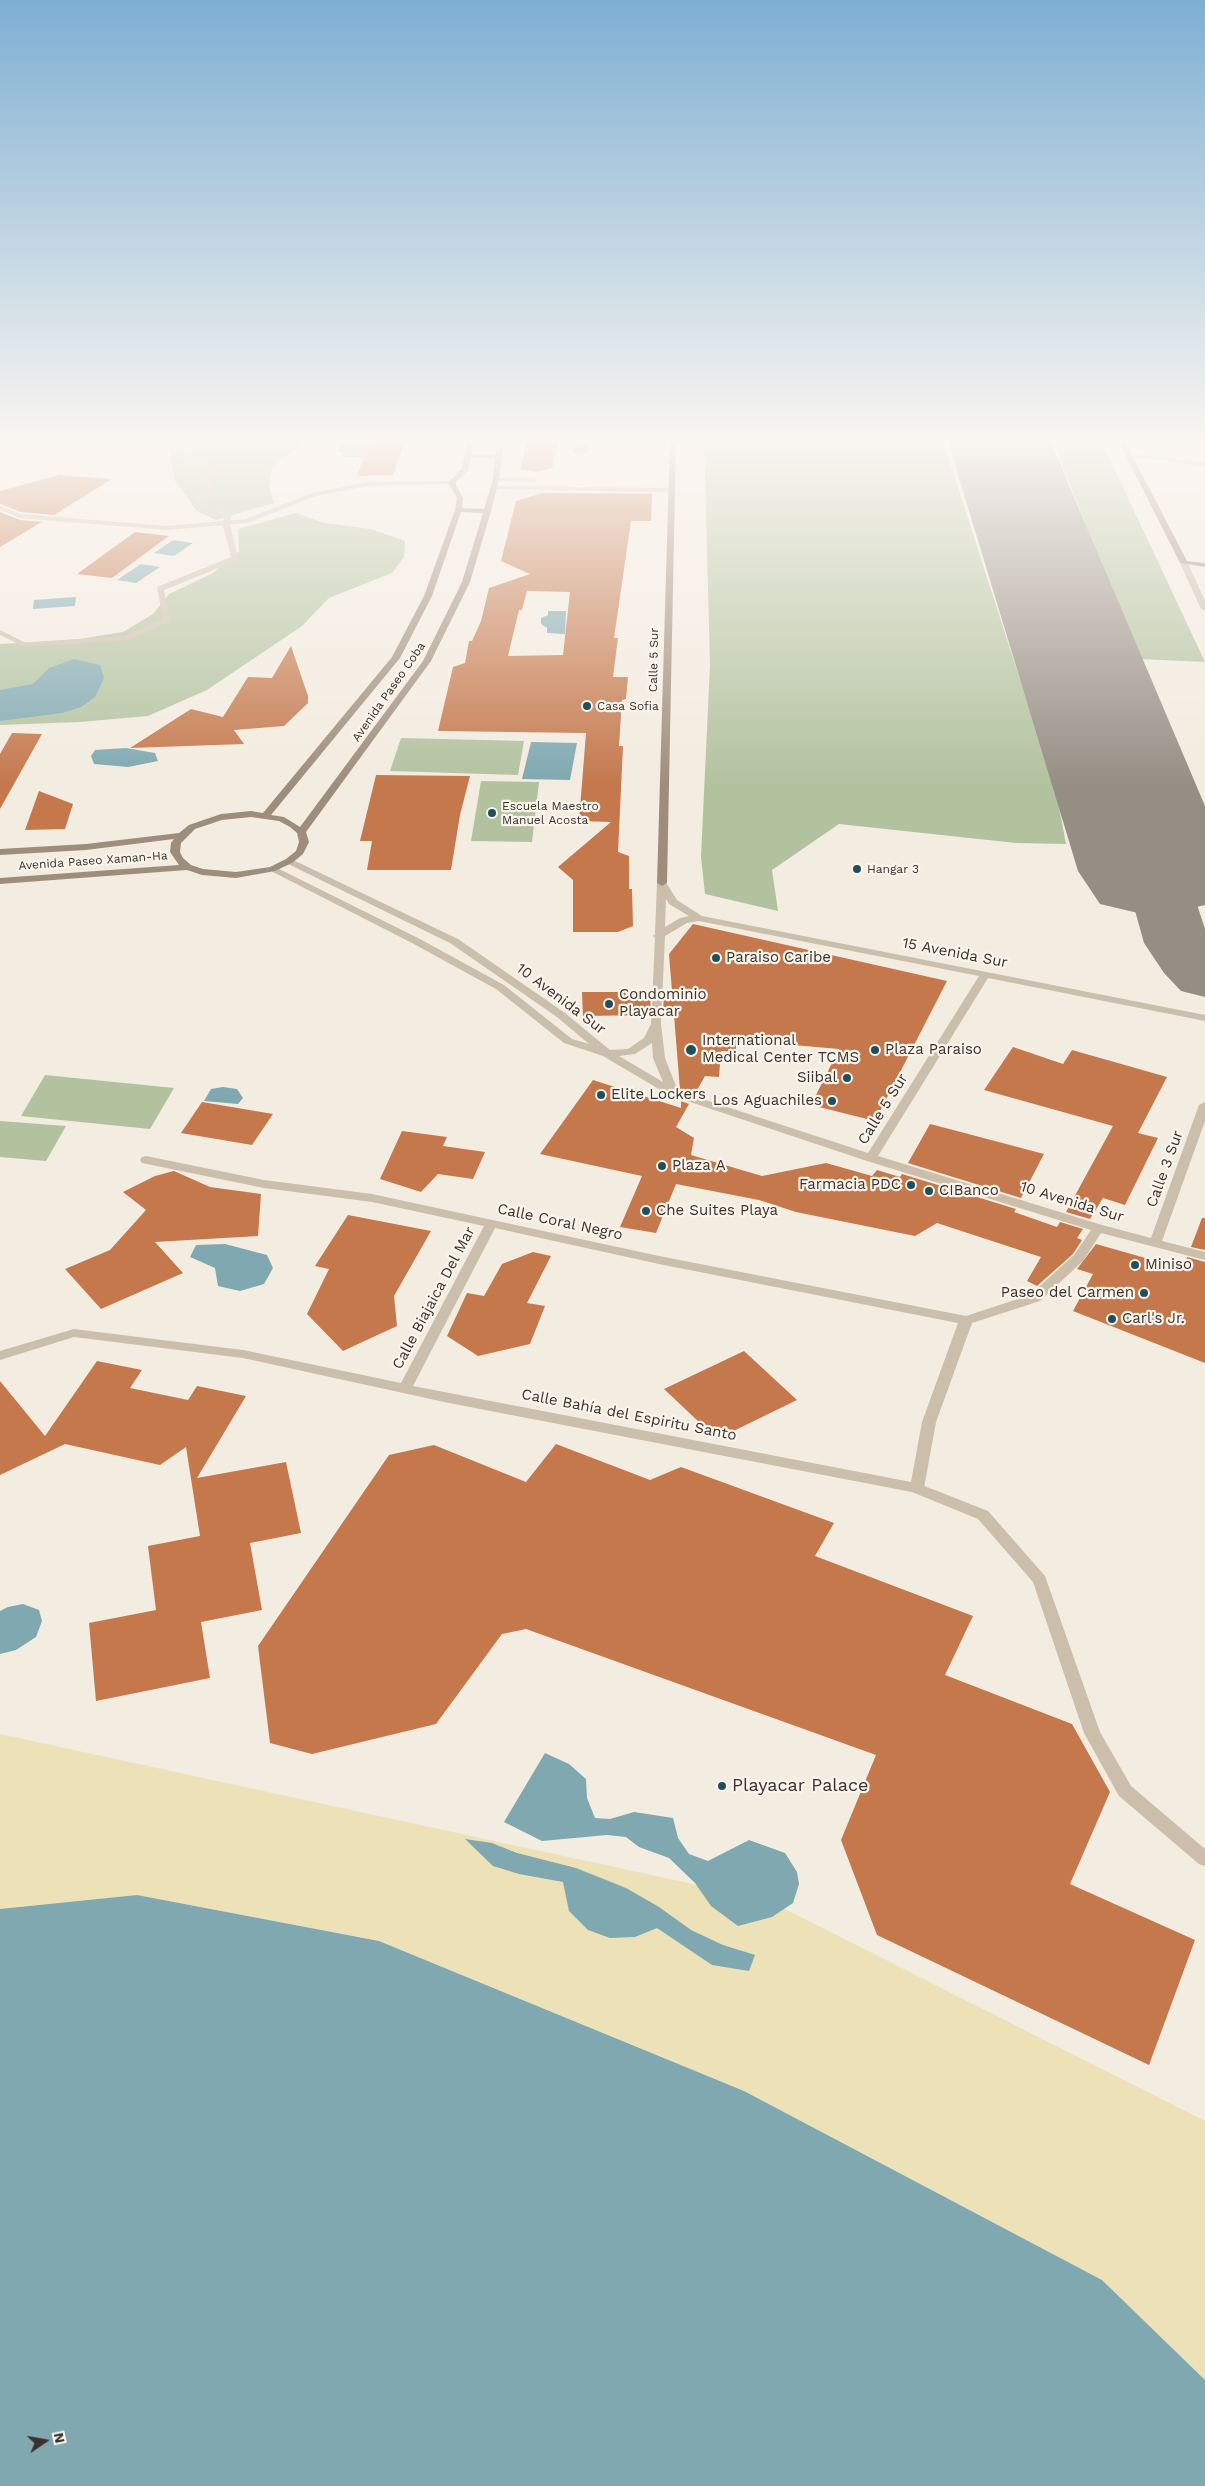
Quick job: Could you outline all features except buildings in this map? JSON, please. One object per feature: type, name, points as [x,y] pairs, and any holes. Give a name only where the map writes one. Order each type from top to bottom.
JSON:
[{"type":"main road","name":"Avenida Paseo Coba","points":[[266,815],[396,658],[428,596],[443,554]]},
{"type":"main road","name":"Avenida Paseo Coba","points":[[301,832],[427,661],[466,582],[475,554]]},
{"type":"main road","name":"Calle 5 Sur","points":[[662,883],[670,554]]},
{"type":"main road","points":[[1182,554],[1184,563],[1205,564]]},
{"type":"main road","points":[[188,867],[179,860],[175,852],[176,843],[182,835],[205,821],[221,817],[266,815],[293,825],[301,832],[304,842],[300,852],[289,861]]},
{"type":"main road","name":"Avenida Paseo Xaman-Ha","points":[[0,852],[86,847],[182,835]]},
{"type":"main road","name":"Avenida Paseo Xaman-Ha","points":[[0,881],[188,867],[218,875],[255,873],[272,869],[289,861]]},
{"type":"street","points":[[0,632],[25,645],[125,638],[167,620],[160,589],[235,558],[234,554]]},
{"type":"street","points":[[1184,563],[1205,609]]},
{"type":"street","name":"10 Avenida Sur","points":[[289,861],[454,941],[561,1015],[607,1054],[673,1093],[871,1158],[1098,1228],[1205,1256]]},
{"type":"street","name":"10 Avenida Sur","points":[[272,869],[416,941],[500,987],[568,1041],[607,1054]]},
{"type":"street","points":[[662,883],[658,936],[656,1024],[660,1058],[673,1093]]},
{"type":"street","name":"15 Avenida Sur","points":[[662,883],[673,902],[699,918]]},
{"type":"street","name":"15 Avenida Sur","points":[[658,936],[684,920],[699,918],[1205,1018]]},
{"type":"street","name":"Calle 5 Sur","points":[[871,1158],[985,975]]},
{"type":"street","points":[[607,1054],[631,1052],[649,1040],[656,1024]]},
{"type":"street","name":"Calle 3 Sur","points":[[1155,1243],[1205,1105]]},
{"type":"street","name":"Calle Coral Negro","points":[[146,1160],[264,1184],[372,1198],[491,1224],[966,1320]]},
{"type":"street","name":"Calle Biajaica Del Mar","points":[[405,1388],[491,1224]]},
{"type":"street","points":[[917,1488],[929,1422],[966,1320],[1035,1298],[1079,1258],[1098,1228]]},
{"type":"street","name":"Calle Bahía del Espiritu Santo","points":[[0,1356],[74,1333],[243,1354],[405,1388],[917,1488],[982,1514],[1040,1580],[1092,1733],[1125,1791],[1205,1859]]},
{"type":"green space","points":[[235,554],[404,554],[392,573],[329,598],[302,626],[207,690],[148,716],[80,722],[0,725],[0,644],[79,639],[123,632],[153,614],[169,594],[213,573]]},
{"type":"green space","points":[[707,554],[979,554],[1056,791],[1066,844],[1016,843],[839,824],[772,870],[778,911],[705,894],[701,857],[710,665]]},
{"type":"green space","points":[[1097,554],[1154,554],[1205,662],[1138,659]]},
{"type":"green space","points":[[401,738],[524,741],[518,775],[390,771]]},
{"type":"green space","points":[[481,781],[539,782],[532,842],[471,841]]},
{"type":"green space","points":[[45,1075],[174,1088],[150,1129],[21,1116]]},
{"type":"green space","points":[[0,1121],[66,1126],[46,1161],[0,1157]]},
{"type":"sand","points":[[0,1734],[767,1900],[1205,2121],[1205,2380],[1102,2280],[744,2091],[379,1941],[137,1895],[0,1909]]},
{"type":"water","points":[[161,554],[177,554],[174,556]]},
{"type":"water","points":[[141,564],[160,567],[136,583],[117,580]]},
{"type":"water","points":[[76,597],[75,606],[33,609],[34,600]]},
{"type":"water","points":[[548,611],[566,611],[565,634],[547,633],[547,628],[541,624],[541,618],[548,615]]},
{"type":"water","points":[[74,659],[100,665],[104,678],[95,697],[81,707],[62,713],[0,721],[0,690],[33,684],[49,668]]},
{"type":"water","points":[[531,742],[577,743],[570,780],[522,779]]},
{"type":"water","points":[[126,748],[155,753],[158,761],[128,767],[94,764],[91,756],[95,750]]},
{"type":"water","points":[[223,1087],[237,1089],[243,1098],[238,1104],[204,1101],[211,1089]]},
{"type":"water","points":[[225,1244],[267,1255],[273,1268],[264,1284],[240,1291],[218,1286],[215,1268],[190,1257],[196,1245]]},
{"type":"water","points":[[23,1604],[39,1610],[42,1621],[36,1637],[16,1650],[0,1654],[0,1611]]},
{"type":"water","points":[[545,1753],[569,1764],[586,1779],[587,1798],[595,1818],[610,1819],[634,1812],[673,1818],[678,1838],[689,1854],[708,1861],[749,1840],[785,1853],[797,1872],[799,1884],[793,1903],[772,1917],[738,1926],[711,1906],[695,1883],[669,1858],[639,1847],[626,1837],[607,1835],[542,1841],[504,1822]]},
{"type":"water","points":[[465,1839],[492,1843],[517,1853],[576,1868],[626,1888],[659,1907],[691,1930],[723,1945],[755,1955],[749,1971],[712,1965],[657,1928],[635,1937],[610,1938],[588,1930],[569,1911],[563,1882],[519,1874],[493,1866]]},
{"type":"water","points":[[137,1895],[379,1941],[744,2091],[1102,2280],[1205,2380],[1205,2486],[0,2486],[0,1909]]},
{"type":"taxiway","points":[[1155,871],[1177,943],[1187,959],[1205,977]]},
{"type":"runway","points":[[1040,554],[1155,871]]},
{"type":"place","name":"Casa Sofia","points":[[587,706]]},
{"type":"place","name":"Escuela Maestro Manuel Acosta","points":[[492,813]]},
{"type":"place","name":"Hangar 3","points":[[857,869]]},
{"type":"place","name":"Paraiso Caribe","points":[[716,958]]},
{"type":"place","name":"Condominio Playacar","points":[[609,1004]]},
{"type":"place","name":"International Medical Center TCMS","points":[[691,1050]]},
{"type":"place","name":"Plaza Paraiso","points":[[875,1050]]},
{"type":"place","name":"Siibal","points":[[847,1078]]},
{"type":"place","name":"Elite Lockers","points":[[601,1095]]},
{"type":"place","name":"Los Aguachiles","points":[[832,1101]]},
{"type":"place","name":"Plaza A","points":[[662,1166]]},
{"type":"place","name":"Farmacia PDC","points":[[911,1185]]},
{"type":"place","name":"CIBanco","points":[[929,1191]]},
{"type":"place","name":"Che Suites Playa","points":[[646,1211]]},
{"type":"place","name":"Miniso","points":[[1135,1265]]},
{"type":"place","name":"Paseo del Carmen","points":[[1144,1293]]},
{"type":"place","name":"Carl's Jr.","points":[[1112,1319]]},
{"type":"place","name":"Playacar Palace","points":[[722,1786]]}]
